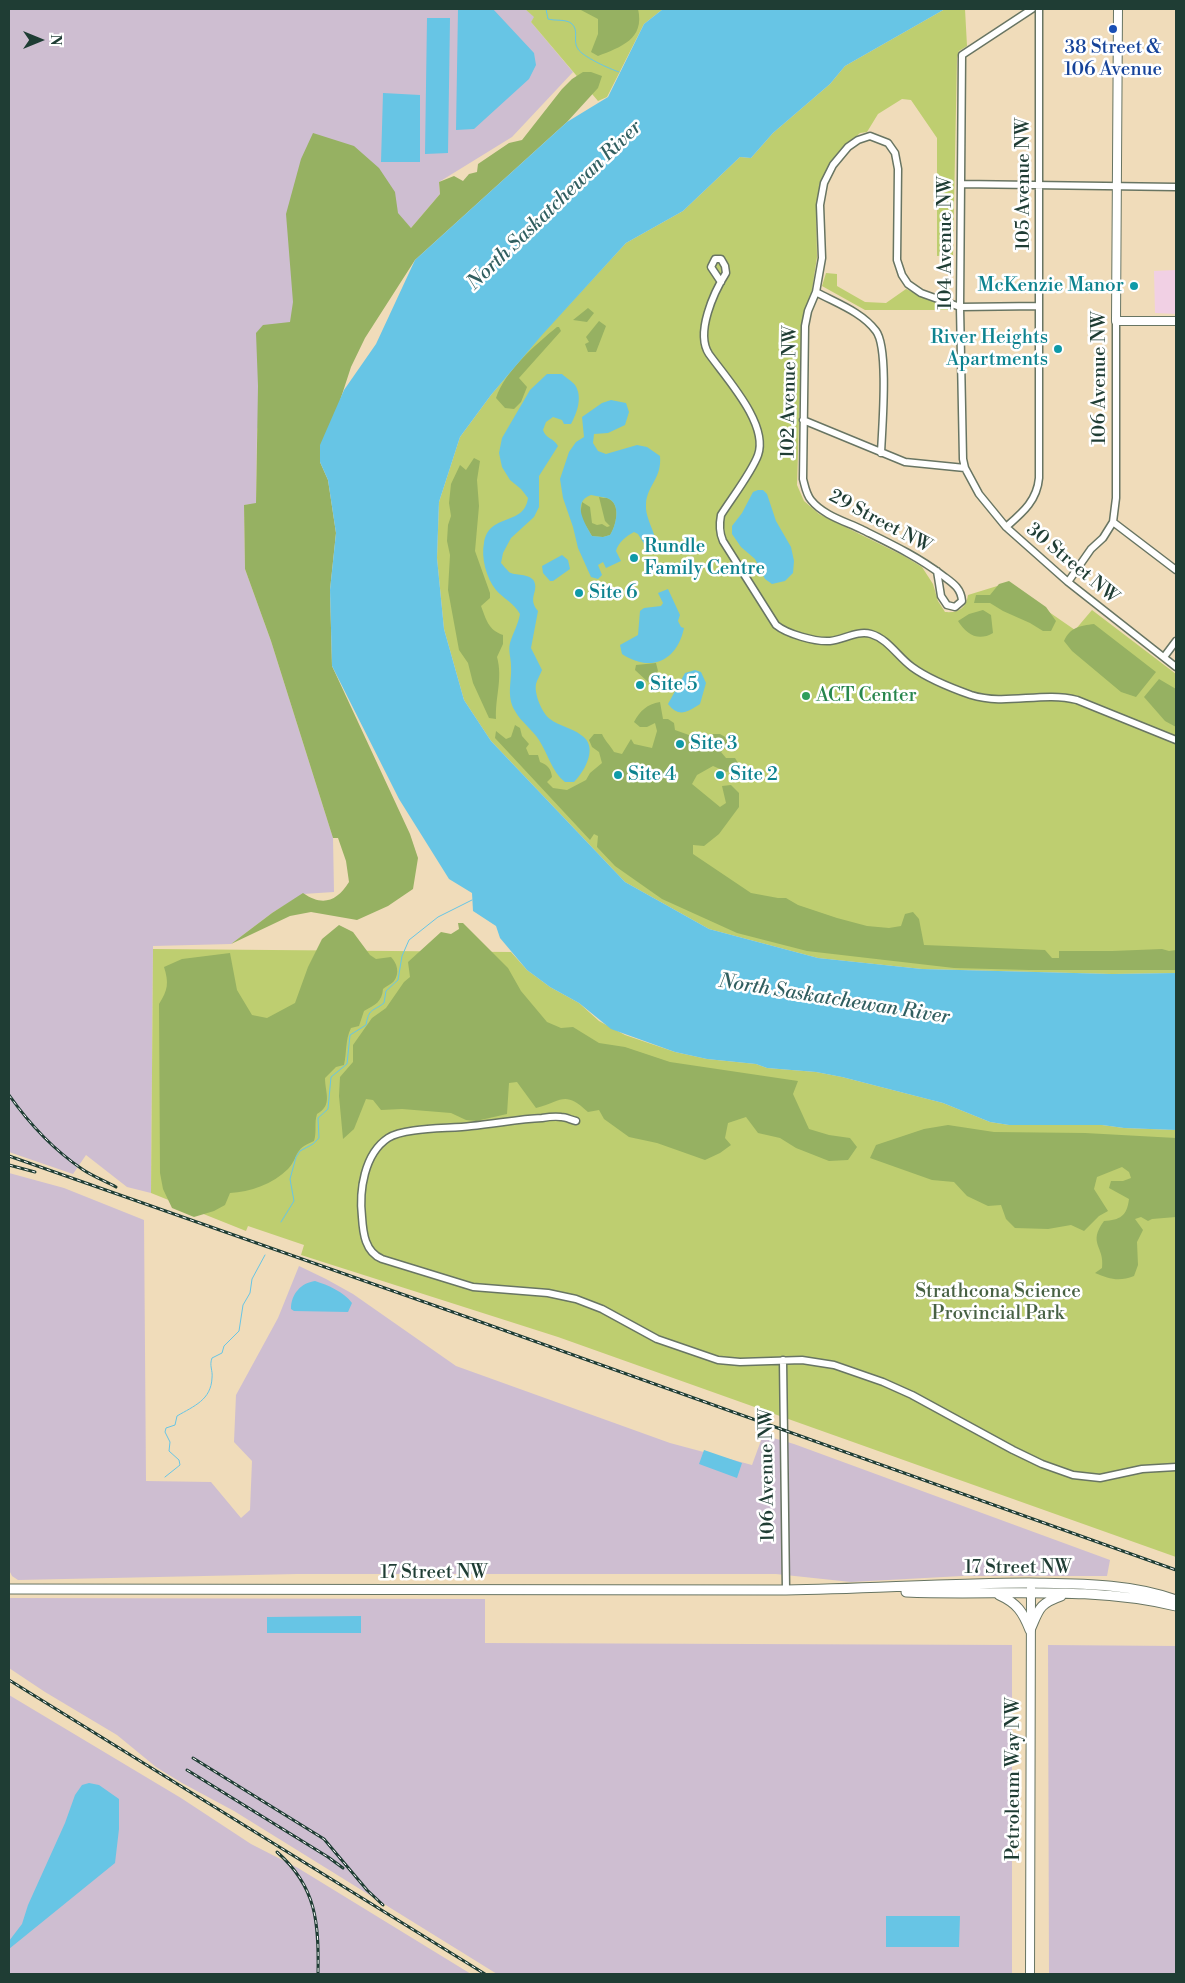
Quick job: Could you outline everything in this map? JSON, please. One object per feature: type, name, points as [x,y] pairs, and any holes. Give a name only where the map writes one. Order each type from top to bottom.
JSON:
[{"type":"main road","name":"17 Street NW","points":[[858,1590],[937,1585],[1031,1588],[1119,1587],[1160,1594],[1176,1600]]},
{"type":"main road","name":"17 Street NW","points":[[9,1589],[858,1590],[995,1593],[1031,1588],[1069,1593],[1119,1596],[1176,1606]]},
{"type":"main road","points":[[995,1593],[1015,1603],[1024,1615],[1030,1630]]},
{"type":"main road","points":[[1030,1630],[1043,1604],[1069,1593]]},
{"type":"street","name":"104 Avenue NW","points":[[965,468],[961,440],[960,307],[962,55],[1032,9]]},
{"type":"street","name":"105 Avenue NW","points":[[1006,527],[1026,509],[1036,494],[1038,486],[1039,9]]},
{"type":"street","name":"106 Avenue NW","points":[[1068,582],[1091,549],[1103,538],[1112,522],[1116,498],[1118,9]]},
{"type":"street","name":"102 Avenue NW","points":[[810,499],[803,479],[805,326],[808,311],[816,292],[822,258],[820,205],[824,183],[833,165],[853,142],[865,137],[877,138],[888,143],[895,153],[898,169],[897,260],[908,284],[921,293],[960,307]]},
{"type":"street","points":[[961,184],[1176,187]]},
{"type":"street","points":[[721,282],[707,318],[704,330],[704,343],[709,354],[754,418],[759,433],[760,446],[754,463],[720,514],[720,534],[733,558],[776,625],[787,632],[830,641],[868,633],[884,640],[915,670],[970,694],[1000,700],[1063,696],[1176,740]]},
{"type":"street","points":[[816,292],[863,318],[879,335],[884,353],[881,453]]},
{"type":"street","points":[[960,307],[1039,306]]},
{"type":"street","points":[[1116,321],[1176,321]]},
{"type":"street","points":[[803,420],[881,453],[916,464],[965,468]]},
{"type":"street","name":"30 Street NW","points":[[965,468],[982,500],[1006,527],[1068,582],[1176,667]]},
{"type":"street","name":"29 Street NW","points":[[810,499],[824,512],[910,553],[937,571],[962,592],[962,601],[955,607],[947,605],[941,596],[937,571]]},
{"type":"street","points":[[1112,522],[1176,570]]},
{"type":"street","points":[[1164,657],[1176,641]]},
{"type":"street","points":[[576,1121],[561,1116],[521,1119],[408,1132],[388,1138],[374,1152],[365,1173],[361,1195],[364,1232],[370,1250],[382,1259],[473,1286],[548,1293],[576,1299],[602,1309],[657,1339],[718,1360],[740,1362],[802,1360],[834,1364],[912,1395],[1013,1450],[1062,1472],[1100,1478],[1142,1469],[1176,1467]]},
{"type":"street","name":"106 Avenue NW","points":[[783,1360],[786,1590]]},
{"type":"street","name":"Petroleum Way NW","points":[[1030,1974],[1031,1588]]},
{"type":"shaded area","points":[[9,9],[525,9],[535,17],[531,22],[573,72],[512,137],[439,182],[440,194],[411,228],[405,222],[257,429],[256,504],[244,505],[245,569],[271,641],[333,838],[334,892],[303,894],[272,913],[231,944],[153,946],[151,1193],[127,1187],[86,1155],[73,1174],[9,1152]]},
{"type":"shaded area","points":[[1176,270],[1176,314],[1155,313],[1154,271]]},
{"type":"shaded area","points":[[9,1173],[64,1188],[144,1220],[146,1481],[211,1482],[241,1518],[250,1510],[252,1461],[234,1442],[236,1395],[278,1318],[299,1266],[353,1294],[456,1366],[670,1443],[752,1465],[763,1435],[794,1444],[1110,1560],[1107,1576],[962,1576],[851,1582],[776,1574],[297,1574],[18,1580],[12,1576],[9,1570]]},
{"type":"shaded area","points":[[9,1598],[485,1599],[485,1643],[1012,1645],[1012,1974],[497,1974],[234,1811],[156,1767],[117,1735],[9,1668]]},
{"type":"shaded area","points":[[1048,1645],[1176,1646],[1176,1974],[1049,1974]]},
{"type":"shaded area","points":[[9,1695],[181,1798],[251,1844],[298,1868],[471,1974],[9,1974]]},
{"type":"green space","points":[[525,9],[663,9],[644,24],[607,97],[598,101],[531,22],[534,17]]},
{"type":"green space","points":[[579,9],[638,9],[638,28],[634,35],[623,45],[598,56],[591,52],[598,34],[598,19]]},
{"type":"green space","points":[[945,9],[965,9],[967,46],[959,51],[957,58],[953,255],[937,256],[937,138],[911,100],[902,99],[878,114],[867,132],[860,133],[834,158],[821,180],[816,204],[817,257],[812,290],[802,328],[797,485],[804,501],[819,514],[904,556],[922,567],[933,584],[938,601],[945,612],[954,612],[961,609],[968,595],[1007,583],[1075,630],[1092,610],[1176,674],[1176,973],[1112,974],[922,969],[818,958],[709,929],[625,882],[491,741],[464,700],[444,629],[437,558],[439,502],[460,437],[491,395],[542,334],[626,243],[683,211],[740,157],[751,158],[773,133],[830,84],[845,66]]},
{"type":"green space","points":[[583,72],[591,72],[602,76],[598,88],[567,122],[415,260],[365,338],[351,367],[320,462],[328,480],[336,533],[330,590],[332,666],[410,834],[418,858],[413,889],[388,906],[357,920],[311,912],[290,916],[231,944],[272,913],[303,893],[317,900],[329,900],[340,894],[349,882],[346,861],[338,838],[333,838],[271,641],[245,569],[244,505],[256,503],[258,386],[256,333],[263,325],[290,322],[293,302],[286,214],[301,159],[313,133],[354,146],[379,168],[395,192],[398,213],[411,228],[440,194],[439,182],[454,176],[463,181],[469,174],[477,172],[478,164],[509,143],[522,140],[562,89]]},
{"type":"green space","points":[[826,273],[837,274],[837,286],[865,302],[886,303],[906,289],[952,310],[865,310],[822,286]]},
{"type":"green space","points":[[588,308],[594,313],[587,322],[573,320]]},
{"type":"green space","points":[[599,321],[606,326],[596,352],[588,352],[585,344],[589,342],[586,337]]},
{"type":"green space","points":[[557,327],[561,331],[519,378],[527,387],[521,402],[514,409],[505,408],[496,398],[506,378],[530,350]]},
{"type":"green space","points":[[474,458],[480,461],[477,480],[479,506],[475,551],[490,593],[490,598],[481,606],[486,620],[491,627],[503,635],[503,644],[497,657],[499,680],[496,719],[489,718],[473,683],[468,663],[459,650],[448,590],[450,555],[447,541],[448,525],[451,516],[449,503],[451,484],[460,465],[466,470]]},
{"type":"green space","points":[[599,497],[612,501],[616,510],[616,521],[612,531],[610,535],[603,537],[592,536],[580,516],[582,502],[590,507],[592,523],[610,526],[605,521]]},
{"type":"green space","points":[[1009,581],[1046,607],[1056,621],[1051,631],[1043,631],[990,603],[974,603],[976,595],[990,595],[999,584]]},
{"type":"green space","points":[[983,610],[991,615],[993,633],[988,636],[977,637],[965,630],[958,621],[969,614]]},
{"type":"green space","points":[[1094,624],[1156,672],[1136,697],[1121,692],[1072,651],[1064,641],[1072,630]]},
{"type":"green space","points":[[656,663],[658,671],[648,682],[635,670],[636,665]]},
{"type":"green space","points":[[1159,679],[1176,689],[1176,727],[1165,721],[1144,697]]},
{"type":"green space","points":[[660,702],[663,719],[668,719],[674,723],[675,730],[689,735],[701,748],[711,734],[720,734],[727,738],[729,744],[721,752],[726,758],[735,758],[738,763],[734,769],[727,772],[713,766],[697,775],[692,784],[720,807],[726,803],[722,786],[731,785],[739,793],[739,807],[719,834],[704,846],[693,845],[693,854],[751,893],[786,898],[798,905],[867,926],[889,928],[901,926],[905,914],[913,912],[919,919],[924,945],[1045,950],[1052,958],[1059,958],[1059,951],[1176,950],[1176,970],[954,968],[807,951],[737,933],[662,899],[615,866],[597,847],[598,836],[594,834],[590,840],[495,738],[496,731],[506,739],[511,737],[515,725],[520,728],[522,736],[529,744],[526,748],[529,755],[538,755],[540,762],[550,770],[552,777],[547,782],[553,788],[567,790],[586,780],[590,773],[602,763],[599,752],[592,747],[589,740],[594,734],[602,734],[614,752],[622,754],[631,739],[634,744],[652,748],[657,731],[655,723],[647,727],[640,727],[634,722],[644,709],[651,704]]},
{"type":"green space","points":[[458,923],[463,923],[508,968],[521,991],[547,1022],[561,1028],[573,1027],[599,1043],[625,1047],[670,1062],[798,1081],[793,1094],[809,1129],[829,1135],[850,1138],[857,1147],[848,1160],[829,1161],[796,1148],[780,1138],[758,1133],[746,1117],[728,1123],[725,1138],[731,1145],[705,1160],[657,1143],[629,1137],[604,1119],[599,1110],[588,1112],[574,1101],[568,1099],[558,1100],[536,1108],[517,1082],[509,1083],[507,1114],[476,1121],[466,1120],[451,1113],[402,1109],[381,1110],[373,1100],[366,1099],[354,1129],[343,1139],[339,1096],[340,1077],[353,1062],[353,1045],[372,1018],[386,1008],[404,982],[410,977],[408,962],[441,932],[451,934],[459,929]]},
{"type":"green space","points":[[339,925],[353,932],[370,955],[376,959],[391,957],[396,965],[397,975],[393,982],[383,989],[377,1003],[364,1011],[359,1026],[351,1028],[344,1065],[336,1067],[325,1078],[327,1103],[317,1114],[314,1141],[302,1147],[288,1169],[275,1179],[253,1189],[230,1193],[225,1205],[214,1211],[194,1217],[172,1208],[163,1189],[160,1173],[159,1004],[167,986],[164,967],[182,959],[230,953],[237,990],[252,1015],[267,1018],[295,1003],[308,967],[322,939]]},
{"type":"green space","name":"Strathcona Science Provincial Park","points":[[153,949],[511,952],[527,970],[550,987],[579,1003],[599,1021],[625,1035],[675,1052],[707,1059],[756,1064],[767,1068],[816,1072],[842,1077],[943,1103],[990,1122],[1009,1125],[1102,1125],[1124,1128],[1176,1130],[1176,1557],[558,1337],[301,1255],[304,1245],[248,1226],[246,1231],[151,1193]]},
{"type":"green space","points":[[948,1125],[994,1132],[1085,1133],[1176,1138],[1176,1217],[1148,1221],[1141,1217],[1135,1219],[1143,1230],[1137,1242],[1138,1265],[1134,1276],[1124,1279],[1110,1278],[1095,1273],[1102,1268],[1097,1235],[1104,1221],[1114,1220],[1122,1216],[1128,1205],[1129,1199],[1109,1188],[1111,1181],[1123,1181],[1131,1178],[1129,1172],[1122,1167],[1097,1177],[1094,1189],[1108,1211],[1099,1216],[1084,1231],[1071,1225],[1048,1229],[1015,1228],[1006,1219],[1001,1205],[988,1206],[967,1196],[954,1182],[932,1180],[870,1158],[876,1145],[924,1129]]},
{"type":"water","points":[[458,9],[493,9],[534,53],[536,65],[529,79],[474,129],[456,130]]},
{"type":"water","name":"North Saskatchewan River","points":[[663,9],[945,9],[845,66],[830,84],[773,133],[751,158],[740,157],[683,211],[626,243],[542,335],[491,395],[460,437],[439,502],[437,558],[444,629],[464,700],[491,741],[625,882],[709,929],[818,958],[922,969],[1112,974],[1176,973],[1176,1130],[1124,1128],[1102,1125],[1009,1125],[990,1122],[943,1103],[842,1077],[816,1072],[767,1068],[756,1064],[707,1059],[675,1052],[611,1029],[579,1003],[550,987],[527,970],[500,938],[496,926],[473,911],[472,893],[449,879],[399,799],[332,666],[330,590],[336,533],[328,480],[320,462],[320,445],[344,390],[376,344],[415,260],[567,122],[608,97],[644,24]]},
{"type":"water","points":[[427,18],[450,18],[448,153],[425,154]]},
{"type":"water","points":[[383,93],[420,95],[420,162],[381,162]]},
{"type":"water","points":[[547,374],[562,374],[575,385],[579,395],[577,410],[571,424],[564,424],[562,420],[553,417],[546,422],[543,430],[544,433],[558,446],[539,476],[539,507],[534,517],[511,538],[503,553],[501,563],[509,572],[532,578],[534,581],[533,602],[538,611],[531,648],[542,670],[536,682],[537,698],[550,719],[577,733],[589,745],[590,752],[586,765],[574,782],[565,782],[561,778],[553,768],[539,740],[520,719],[512,705],[509,646],[520,614],[492,585],[487,574],[483,555],[487,533],[492,527],[514,517],[525,507],[528,498],[510,480],[502,467],[499,453],[502,438],[530,390]]},
{"type":"water","points":[[611,400],[626,403],[629,412],[625,425],[608,433],[594,434],[593,443],[598,451],[606,454],[637,445],[647,447],[660,456],[660,464],[646,504],[655,538],[654,542],[646,547],[638,534],[634,532],[620,543],[617,548],[616,551],[621,561],[606,568],[603,562],[598,565],[602,575],[598,579],[591,577],[578,548],[563,498],[560,479],[569,452],[576,442],[584,437],[582,417],[602,403]],"holes":[[[591,495],[607,498],[615,505],[616,521],[610,535],[603,537],[592,536],[583,520],[581,514],[582,503],[585,498]]]},
{"type":"water","points":[[763,490],[767,494],[776,521],[791,547],[794,561],[793,573],[785,581],[772,584],[765,579],[755,559],[741,547],[732,534],[732,526],[742,513],[753,492]]},
{"type":"water","points":[[562,555],[568,560],[570,569],[553,581],[550,581],[543,573],[542,566]]},
{"type":"water","points":[[668,589],[680,615],[678,621],[681,627],[684,628],[681,639],[675,649],[669,656],[653,663],[643,663],[622,654],[620,645],[638,635],[640,611],[644,608],[661,606],[663,603],[658,593]]},
{"type":"water","points":[[695,670],[701,672],[706,683],[700,704],[687,711],[676,711],[668,704],[685,673]]},
{"type":"water","points":[[315,1281],[345,1295],[352,1303],[348,1312],[294,1311],[291,1309],[291,1304],[298,1290],[305,1284]]},
{"type":"water","points":[[704,1450],[742,1463],[737,1478],[699,1464]]},
{"type":"water","points":[[361,1616],[361,1633],[267,1633],[267,1617]]},
{"type":"water","points":[[89,1783],[99,1785],[119,1799],[119,1829],[115,1863],[9,1949],[9,1941],[22,1924],[28,1905],[65,1823],[75,1795],[82,1785]]},
{"type":"water","points":[[886,1916],[960,1916],[959,1947],[886,1947]]},
{"type":"waterway","points":[[546,9],[548,19],[566,21],[574,26],[576,46],[585,56],[619,72]]},
{"type":"waterway","points":[[281,1222],[294,1201],[290,1179],[296,1157],[300,1151],[313,1144],[319,1138],[318,1118],[328,1109],[331,1077],[347,1064],[350,1035],[366,1025],[370,1013],[384,1003],[386,991],[398,980],[402,956],[409,940],[438,917],[472,900]]},
{"type":"waterway","points":[[165,1477],[180,1465],[179,1460],[169,1451],[170,1442],[165,1432],[166,1428],[175,1425],[177,1416],[200,1402],[208,1392],[212,1378],[212,1358],[222,1353],[224,1346],[239,1331],[243,1305],[250,1293],[252,1279],[265,1255]]},
{"type":"railway","points":[[9,1095],[24,1115],[61,1153],[86,1172],[116,1187]]},
{"type":"railway","points":[[9,1156],[1176,1570]]},
{"type":"railway","points":[[9,1165],[35,1172]]},
{"type":"railway","points":[[9,1680],[485,1974]]},
{"type":"railway","points":[[193,1758],[324,1839],[367,1890],[383,1905]]},
{"type":"railway","points":[[187,1770],[343,1868]]},
{"type":"railway","points":[[277,1852],[300,1879],[313,1907],[318,1939],[318,1974]]},
{"type":"place","name":"38 Street & 106 Avenue","points":[[1113,29]]},
{"type":"place","name":"McKenzie Manor","points":[[1134,286]]},
{"type":"place","name":"River Heights Apartments","points":[[1058,349]]},
{"type":"place","name":"Rundle Family Centre","points":[[634,558]]},
{"type":"place","name":"Site 6","points":[[579,593]]},
{"type":"place","name":"Site 5","points":[[640,685]]},
{"type":"place","name":"ACT Center","points":[[806,696]]},
{"type":"place","name":"Site 3","points":[[680,744]]},
{"type":"place","name":"Site 4","points":[[618,775]]},
{"type":"place","name":"Site 2","points":[[720,775]]}]
